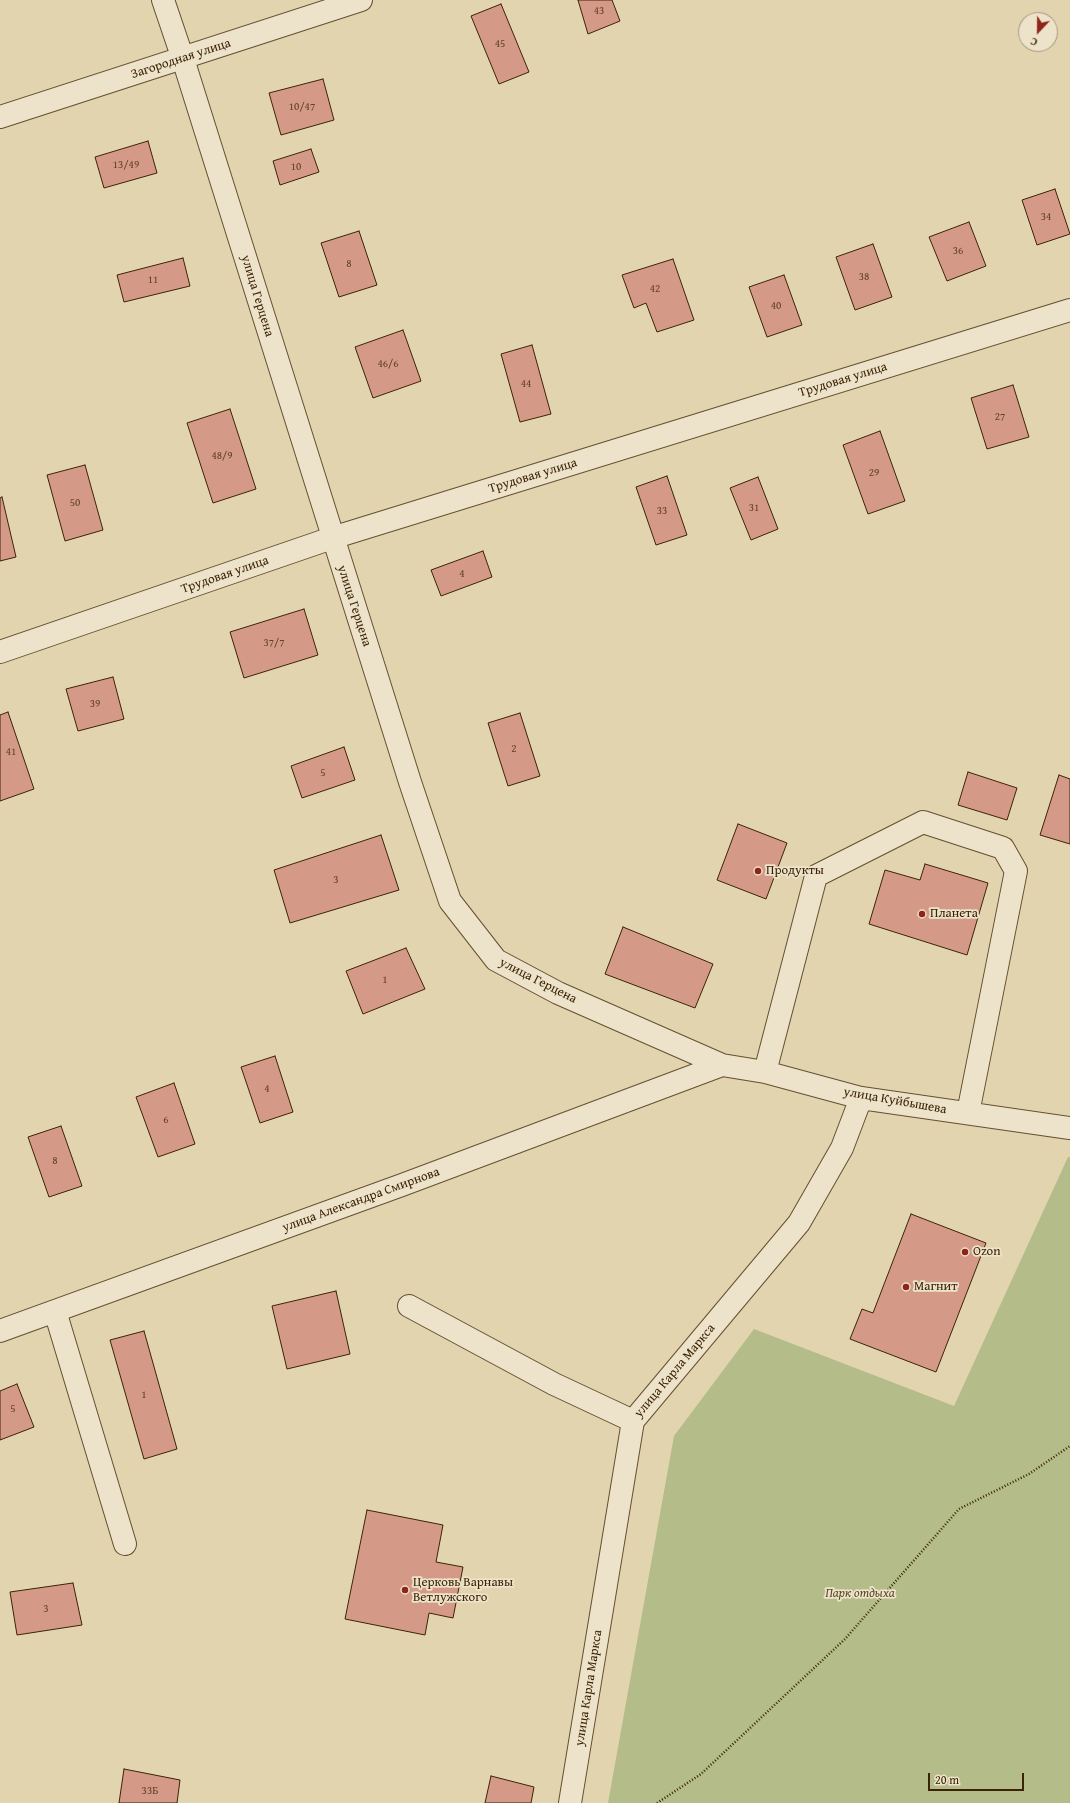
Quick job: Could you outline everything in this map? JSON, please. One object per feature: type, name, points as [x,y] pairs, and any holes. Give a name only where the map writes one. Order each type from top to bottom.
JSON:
[{"type":"street","name":"улица Герцена","points":[[163,0],[183,59],[332,538],[450,901],[496,960],[558,993],[722,1066]]},
{"type":"street","name":"Загородная улица","points":[[0,117],[183,59],[361,0]]},
{"type":"street","name":"Трудовая улица","points":[[0,652],[332,538],[1070,310]]},
{"type":"street","points":[[764,1072],[816,876],[923,822],[1003,848],[1016,871],[968,1113]]},
{"type":"street","name":"улица Куйбышева","points":[[722,1066],[764,1072],[861,1098],[1070,1128]]},
{"type":"street","name":"улица Александра Смирнова","points":[[0,1331],[410,1182],[722,1066]]},
{"type":"street","name":"улица Карла Маркса","points":[[570,1803],[633,1421],[799,1223],[842,1148],[861,1098]]},
{"type":"street","points":[[409,1306],[554,1384],[633,1421]]},
{"type":"street","points":[[55,1311],[125,1544]]},
{"type":"path","points":[[657,1803],[701,1774],[844,1640],[959,1509],[1029,1474],[1070,1446]]},
{"type":"green space","name":"Парк отдыха","points":[[1068,1157],[1070,1157],[1070,1803],[608,1803],[674,1436],[754,1329],[954,1406]]},
{"type":"building","points":[[578,0],[612,0],[620,21],[588,34]]},
{"type":"building","points":[[501,4],[529,72],[499,84],[471,16]]},
{"type":"building","points":[[323,79],[334,120],[281,135],[269,93]]},
{"type":"building","points":[[148,141],[157,173],[104,188],[95,157]]},
{"type":"building","points":[[311,149],[319,172],[280,185],[273,161]]},
{"type":"building","points":[[1055,189],[1070,234],[1037,245],[1022,200]]},
{"type":"building","points":[[969,222],[986,266],[947,281],[929,237]]},
{"type":"building","points":[[359,231],[377,285],[339,297],[321,243]]},
{"type":"building","points":[[873,244],[892,297],[855,310],[836,257]]},
{"type":"building","points":[[183,258],[190,286],[124,302],[117,275]]},
{"type":"building","points":[[673,259],[694,320],[657,332],[646,303],[634,308],[622,275]]},
{"type":"building","points":[[784,275],[802,325],[767,337],[749,287]]},
{"type":"building","points":[[403,330],[421,381],[373,398],[355,347]]},
{"type":"building","points":[[532,345],[551,414],[520,422],[501,354]]},
{"type":"building","points":[[1013,385],[1029,437],[987,449],[971,398]]},
{"type":"building","points":[[230,409],[256,489],[213,503],[187,423]]},
{"type":"building","points":[[880,431],[905,501],[868,514],[843,445]]},
{"type":"building","points":[[85,465],[103,530],[65,541],[47,475]]},
{"type":"building","points":[[667,476],[687,535],[656,545],[636,487]]},
{"type":"building","points":[[758,477],[778,529],[751,540],[730,488]]},
{"type":"building","points":[[2,497],[16,557],[0,561],[0,498]]},
{"type":"building","points":[[483,551],[492,577],[441,596],[431,570]]},
{"type":"building","points":[[304,609],[318,655],[244,678],[230,632]]},
{"type":"building","points":[[113,677],[124,719],[78,731],[66,689]]},
{"type":"building","points":[[8,712],[34,789],[0,801],[0,715]]},
{"type":"building","points":[[520,713],[540,776],[508,786],[488,723]]},
{"type":"building","points":[[344,747],[355,780],[302,798],[291,766]]},
{"type":"building","points":[[968,772],[1017,788],[1007,820],[958,805]]},
{"type":"building","points":[[1059,775],[1070,779],[1070,844],[1040,835]]},
{"type":"building","points":[[738,824],[787,843],[766,899],[717,880]]},
{"type":"building","points":[[381,835],[399,890],[290,923],[274,870]]},
{"type":"building","points":[[925,864],[988,883],[967,955],[869,924],[885,870],[920,880]]},
{"type":"building","points":[[623,927],[713,964],[695,1008],[605,974]]},
{"type":"building","points":[[406,948],[425,989],[363,1014],[346,971]]},
{"type":"building","points":[[275,1056],[293,1112],[260,1123],[241,1067]]},
{"type":"building","points":[[174,1083],[195,1144],[158,1157],[136,1097]]},
{"type":"building","points":[[61,1126],[82,1186],[49,1197],[28,1137]]},
{"type":"building","points":[[911,1214],[986,1243],[936,1372],[850,1339],[862,1309],[873,1313]]},
{"type":"building","points":[[336,1291],[350,1354],[287,1369],[272,1306]]},
{"type":"building","points":[[144,1331],[177,1449],[144,1459],[110,1340]]},
{"type":"building","points":[[17,1384],[34,1427],[0,1440],[0,1391]]},
{"type":"building","name":"Церковь Варнавы Ветлужского","points":[[367,1510],[443,1525],[436,1562],[463,1567],[453,1618],[429,1613],[425,1635],[345,1619]]},
{"type":"building","points":[[73,1583],[82,1625],[17,1635],[10,1592]]},
{"type":"building","points":[[124,1769],[180,1780],[177,1803],[119,1803]]},
{"type":"building","points":[[491,1776],[534,1787],[531,1803],[485,1803]]},
{"type":"place","name":"Продукты","points":[[758,871]]},
{"type":"place","name":"Планета","points":[[922,914]]},
{"type":"place","name":"Ozon","points":[[965,1252]]},
{"type":"place","name":"Магнит","points":[[906,1287]]},
{"type":"place","name":"Церковь Варнавы Ветлужского","points":[[405,1590]]}]
